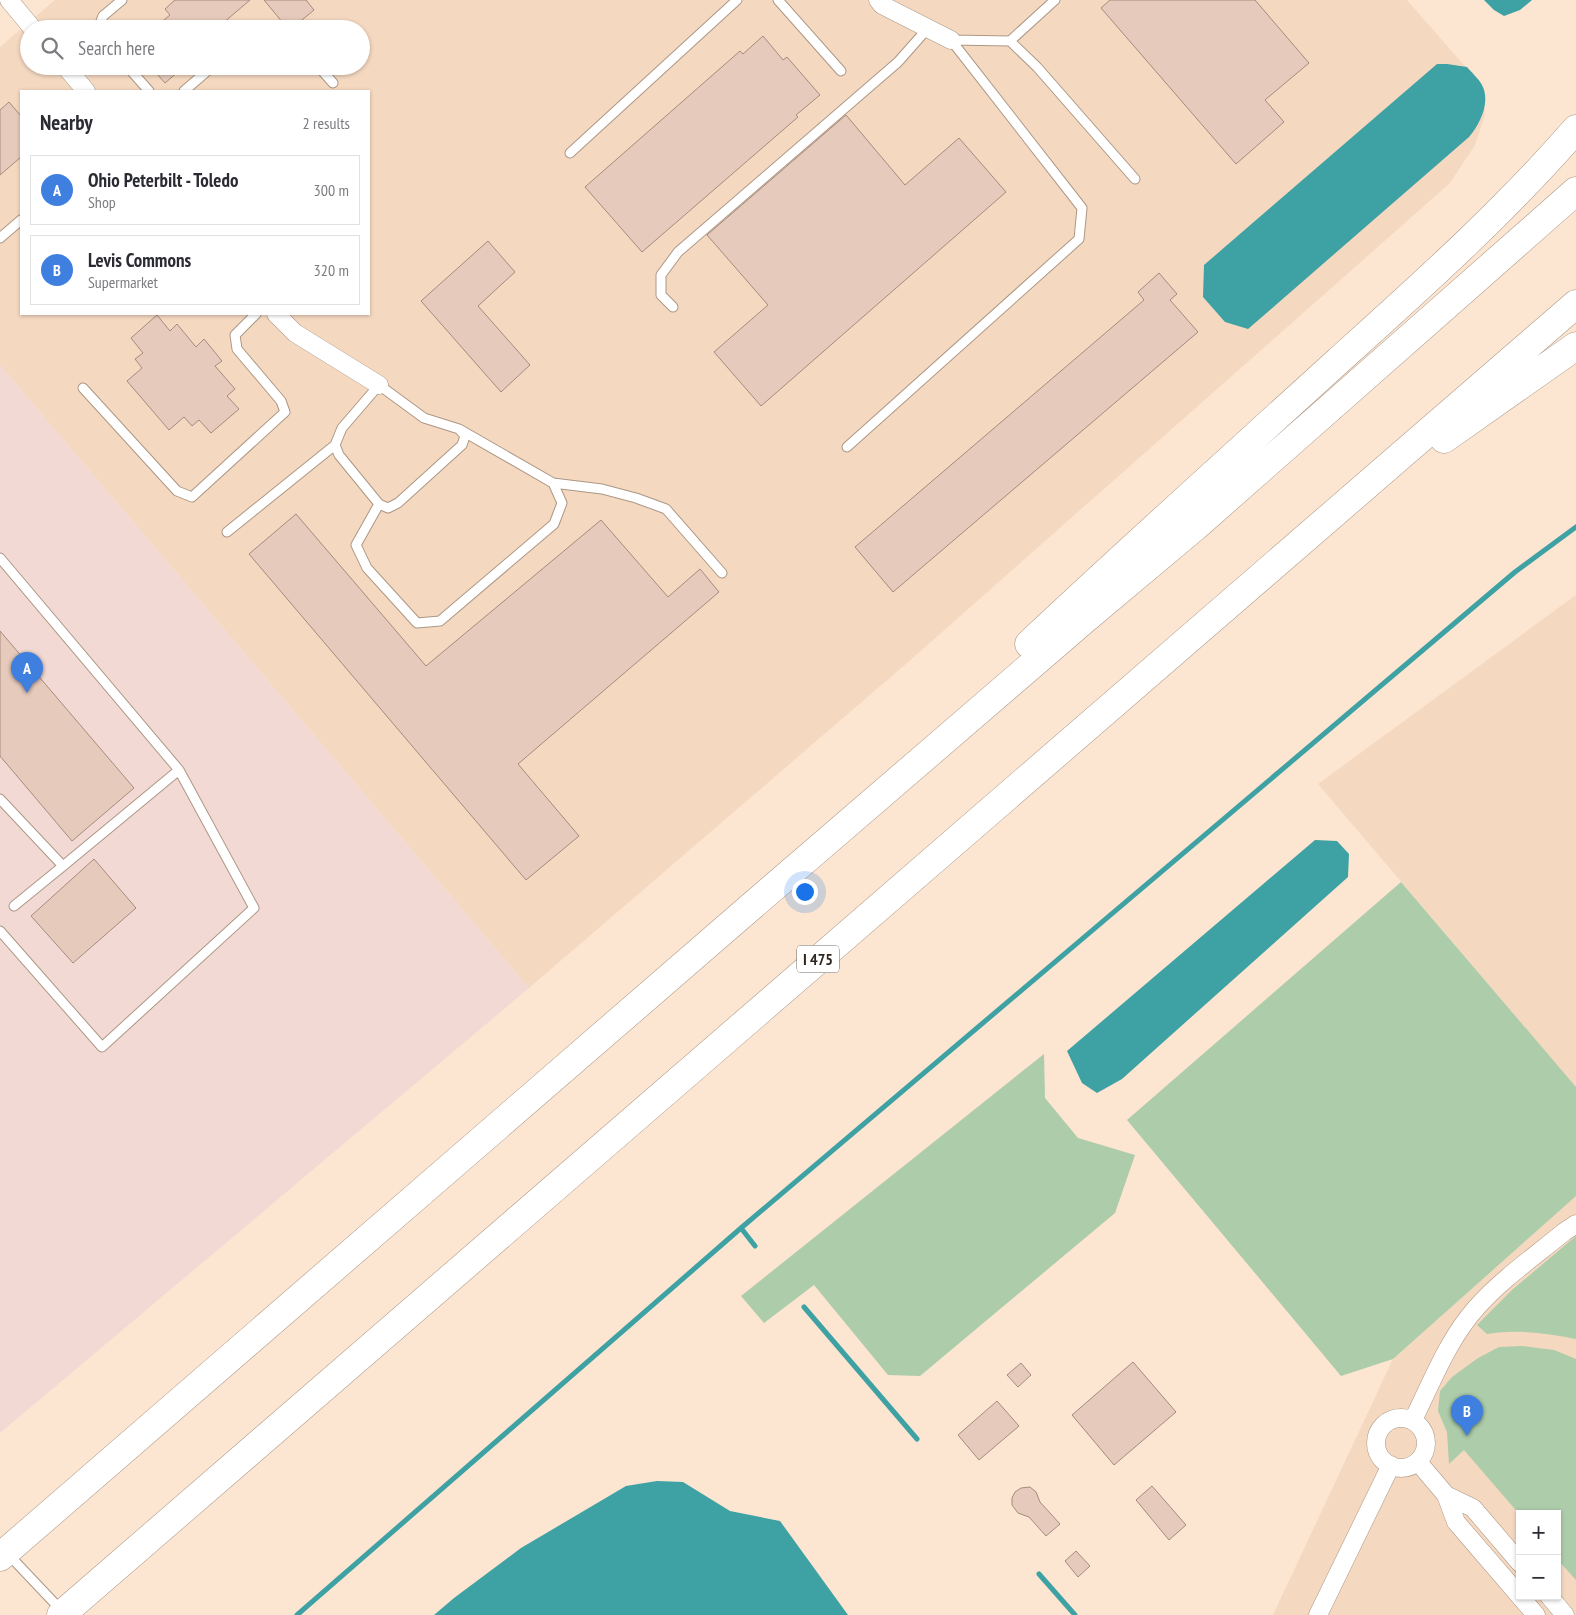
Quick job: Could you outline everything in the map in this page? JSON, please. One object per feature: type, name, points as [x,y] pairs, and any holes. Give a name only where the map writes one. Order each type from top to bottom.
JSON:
[{"type":"highway","points":[[746,910],[1090,587],[1402,303],[1501,210],[1576,129]]},
{"type":"highway","points":[[3,1554],[746,910],[1196,526],[1576,191]]},
{"type":"highway","name":"I 475","points":[[62,1614],[1576,304]]},
{"type":"highway","points":[[1234,599],[1458,428],[1576,346]]},
{"type":"street","points":[[9,0],[26,20]]},
{"type":"street","points":[[878,0],[882,5],[952,40]]},
{"type":"street","points":[[73,75],[85,90]]},
{"type":"street","points":[[277,315],[295,333],[379,385]]},
{"type":"street","points":[[1413,1420],[1446,1353],[1460,1329],[1477,1307],[1497,1288],[1576,1224]]},
{"type":"street","points":[[1400,1417],[1413,1420],[1421,1426],[1425,1433],[1426,1442],[1423,1455],[1418,1462],[1405,1468],[1391,1466],[1385,1462],[1376,1445],[1379,1432],[1387,1422],[1400,1417]]},
{"type":"street","points":[[1418,1462],[1446,1495],[1456,1522],[1536,1615]]},
{"type":"street","points":[[1318,1615],[1391,1466]]},
{"type":"street","points":[[1446,1495],[1472,1508],[1516,1558]]},
{"type":"street","points":[[1552,1600],[1565,1615]]},
{"type":"lane","points":[[101,20],[103,16],[122,0]]},
{"type":"lane","points":[[570,152],[737,0]]},
{"type":"lane","points":[[778,0],[841,71]]},
{"type":"lane","points":[[1010,42],[1055,0]]},
{"type":"lane","points":[[672,307],[661,295],[661,275],[678,252],[898,62],[928,28]]},
{"type":"lane","points":[[952,40],[1010,42],[1037,67],[1135,180]]},
{"type":"lane","points":[[848,447],[1079,240],[1082,208],[952,40]]},
{"type":"lane","points":[[135,75],[148,90]]},
{"type":"lane","points":[[185,90],[203,75]]},
{"type":"lane","points":[[326,75],[333,83]]},
{"type":"lane","points":[[0,238],[20,221]]},
{"type":"lane","points":[[83,388],[177,491],[192,497],[285,412],[281,400],[237,349],[235,335],[255,315]]},
{"type":"lane","points":[[227,532],[335,445],[342,428],[379,385],[424,418],[459,429],[553,483],[602,489],[636,498],[666,509],[722,573]]},
{"type":"lane","points":[[335,445],[339,456],[379,504],[388,508],[398,503],[462,445],[465,436],[459,429]]},
{"type":"lane","points":[[379,504],[356,545],[367,568],[417,623],[440,621],[554,524],[562,503],[553,483]]},
{"type":"lane","points":[[0,558],[179,770],[254,908],[102,1047],[0,931]]},
{"type":"lane","points":[[14,906],[179,770]]},
{"type":"lane","points":[[0,799],[63,866]]},
{"type":"lane","points":[[3,1554],[62,1614]]},
{"type":"shaded area","points":[[55,0],[1407,0],[1482,86],[1485,115],[1475,145],[1449,184],[907,663],[529,988],[0,365],[0,47],[20,30],[20,75],[370,75],[370,20],[32,20]]},
{"type":"shaded area","points":[[0,365],[529,988],[0,1433]]},
{"type":"shaded area","points":[[1576,595],[1576,1087],[1318,784]]},
{"type":"shaded area","points":[[1576,1196],[1576,1615],[1273,1615],[1393,1359]]},
{"type":"green space","points":[[1401,882],[1576,1087],[1576,1196],[1393,1359],[1341,1376],[1127,1120]]},
{"type":"green space","points":[[1044,1054],[1045,1098],[1078,1138],[1135,1155],[1115,1213],[920,1376],[888,1375],[814,1285],[764,1323],[741,1296]]},
{"type":"green space","points":[[1576,1236],[1576,1339],[1532,1332],[1487,1334],[1477,1325],[1512,1290]]},
{"type":"green space","points":[[1522,1346],[1554,1350],[1576,1359],[1576,1580],[1561,1563],[1561,1510],[1516,1510],[1464,1450],[1449,1464],[1447,1432],[1438,1411],[1440,1391],[1452,1377],[1478,1358],[1499,1347]]},
{"type":"water","points":[[1484,0],[1532,0],[1520,10],[1504,16],[1494,10]]},
{"type":"water","points":[[1437,64],[1467,67],[1482,85],[1485,105],[1477,126],[1469,137],[1248,329],[1225,322],[1203,297],[1204,265]]},
{"type":"water","points":[[1315,840],[1337,841],[1349,854],[1348,877],[1122,1079],[1097,1093],[1082,1083],[1067,1051]]},
{"type":"water","points":[[657,1481],[683,1482],[730,1511],[780,1521],[848,1615],[434,1615],[521,1548],[626,1486]]},
{"type":"building","points":[[175,0],[250,0],[227,20],[164,20],[170,15],[165,9]]},
{"type":"building","points":[[264,0],[306,0],[314,10],[302,20],[281,20]]},
{"type":"building","points":[[1110,0],[1255,0],[1309,63],[1265,100],[1284,122],[1236,164],[1101,8]]},
{"type":"building","points":[[763,36],[783,60],[787,57],[820,95],[796,115],[798,117],[642,252],[585,187],[740,51],[743,54]]},
{"type":"building","points":[[158,75],[174,75],[165,83]]},
{"type":"building","points":[[9,102],[20,115],[20,158],[0,175],[0,110]]},
{"type":"building","points":[[846,115],[905,185],[959,138],[1006,192],[761,406],[714,352],[768,305],[707,235]]},
{"type":"building","points":[[488,241],[515,272],[478,306],[530,365],[501,392],[421,301]]},
{"type":"building","points":[[1159,273],[1177,294],[1170,300],[1198,332],[893,592],[855,547],[1144,300],[1138,292]]},
{"type":"building","points":[[157,315],[170,331],[177,324],[196,347],[204,339],[222,361],[215,366],[235,389],[227,396],[239,409],[211,433],[199,420],[192,426],[184,417],[169,430],[127,381],[142,368],[135,359],[143,353],[131,338]]},
{"type":"building","points":[[296,514],[426,666],[601,520],[668,597],[700,569],[719,592],[518,764],[579,836],[526,880],[249,554]]},
{"type":"building","points":[[0,631],[134,788],[72,841],[0,756]]},
{"type":"building","points":[[94,859],[136,908],[73,963],[31,916]]},
{"type":"building","points":[[1133,1362],[1176,1412],[1114,1465],[1072,1415]]},
{"type":"building","points":[[1021,1363],[1031,1375],[1018,1387],[1007,1375]]},
{"type":"building","points":[[997,1401],[1019,1426],[979,1460],[958,1435]]},
{"type":"building","points":[[1152,1486],[1186,1525],[1169,1540],[1136,1500]]},
{"type":"building","points":[[1030,1487],[1036,1492],[1040,1502],[1060,1524],[1046,1536],[1029,1517],[1018,1513],[1012,1505],[1012,1498],[1015,1492],[1021,1488]]},
{"type":"building","points":[[1076,1551],[1090,1566],[1078,1577],[1065,1561]]},
{"type":"waterway","points":[[297,1615],[741,1228],[1515,572],[1576,527]]},
{"type":"waterway","points":[[741,1228],[755,1246]]},
{"type":"waterway","points":[[804,1307],[917,1439]]},
{"type":"waterway","points":[[1039,1574],[1075,1615]]},
{"type":"place","name":"Ohio Peterbilt - Toledo","points":[[27,693]]},
{"type":"place","name":"Levis Commons","points":[[1467,1436]]}]
